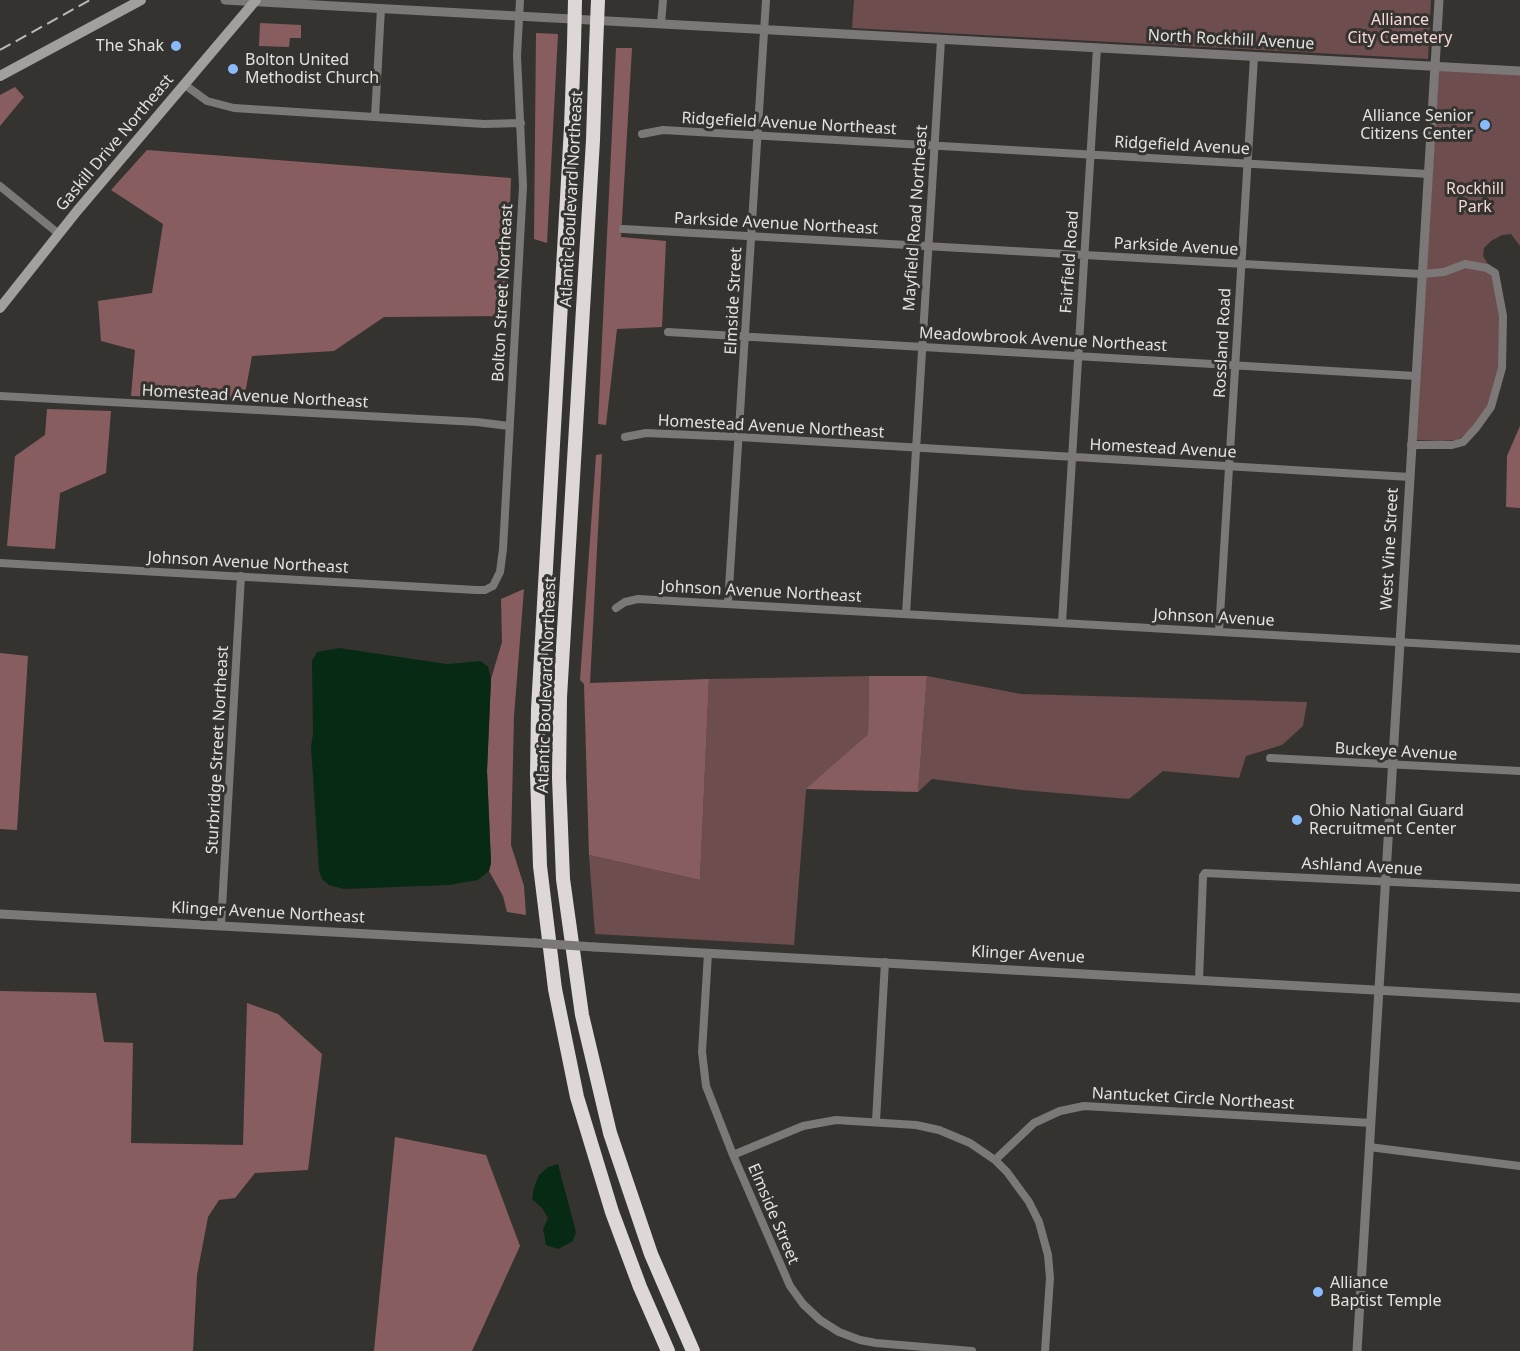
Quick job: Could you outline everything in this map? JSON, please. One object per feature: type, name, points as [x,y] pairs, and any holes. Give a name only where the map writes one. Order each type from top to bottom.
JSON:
[{"type":"highway","name":"Atlantic Boulevard Northeast","points":[[575,0],[571,135],[538,709],[537,795],[540,866],[555,989],[568,1059],[582,1116],[627,1255],[668,1351]]},
{"type":"highway","name":"Atlantic Boulevard Northeast","points":[[598,0],[590,183],[560,697],[559,798],[563,879],[582,1015],[610,1133],[651,1254],[693,1351]]},
{"type":"main road","points":[[0,76],[141,0]]},
{"type":"main road","name":"Gaskill Drive Northeast","points":[[0,308],[58,234],[255,1]]},
{"type":"street","name":"North Rockhill Avenue","points":[[225,0],[1520,71]]},
{"type":"street","name":"Bolton Street Northeast","points":[[493,586],[499,577],[501,566],[523,186],[517,56],[520,0]]},
{"type":"street","points":[[661,24],[663,0]]},
{"type":"street","name":"Elmside Street","points":[[728,604],[766,0]]},
{"type":"street","name":"West Vine Street","points":[[1357,1351],[1438,0]]},
{"type":"street","points":[[375,117],[381,8]]},
{"type":"street","name":"Mayfield Road Northeast","points":[[906,614],[941,40]]},
{"type":"street","name":"Fairfield Road","points":[[1062,622],[1097,48]]},
{"type":"street","name":"Rossland Road","points":[[1219,632],[1254,57]]},
{"type":"street","points":[[184,85],[207,101],[234,108],[483,124],[521,123]]},
{"type":"street","name":"Ridgefield Avenue Northeast","points":[[642,134],[663,130],[934,145]]},
{"type":"street","name":"Ridgefield Avenue","points":[[934,145],[1428,174]]},
{"type":"street","points":[[0,186],[58,234]]},
{"type":"street","name":"Parkside Avenue Northeast","points":[[623,229],[928,246]]},
{"type":"street","name":"Parkside Avenue","points":[[928,246],[1422,274],[1444,272],[1465,264],[1476,265],[1496,273],[1503,316],[1502,368],[1489,412],[1463,442],[1452,445],[1412,445]]},
{"type":"street","name":"Meadowbrook Avenue Northeast","points":[[668,332],[1416,376]]},
{"type":"street","name":"Homestead Avenue Northeast","points":[[0,396],[509,426]]},
{"type":"street","name":"Homestead Avenue Northeast","points":[[625,437],[646,433],[916,449]]},
{"type":"street","name":"Homestead Avenue","points":[[916,449],[1410,477]]},
{"type":"street","name":"Johnson Avenue Northeast","points":[[0,563],[476,590],[485,590],[493,586]]},
{"type":"street","name":"Sturbridge Street Northeast","points":[[221,925],[241,576]]},
{"type":"street","name":"Johnson Avenue Northeast","points":[[616,608],[625,602],[638,599],[906,614]]},
{"type":"street","name":"Johnson Avenue","points":[[906,614],[1520,649]]},
{"type":"street","name":"Buckeye Avenue","points":[[1270,758],[1520,771]]},
{"type":"street","name":"Ashland Avenue","points":[[1199,980],[1204,874],[1211,872],[1520,888]]},
{"type":"street","name":"Klinger Avenue Northeast","points":[[0,914],[535,942]]},
{"type":"street","name":"Klinger Avenue","points":[[535,942],[1520,998]]},
{"type":"street","name":"Elmside Street","points":[[708,953],[702,1052],[703,1075],[709,1096],[784,1276],[803,1304],[820,1320],[839,1332],[865,1341],[972,1351]]},
{"type":"street","points":[[876,1121],[885,962]]},
{"type":"street","name":"Nantucket Circle Northeast","points":[[995,1160],[1034,1123],[1059,1111],[1084,1106],[1371,1123]]},
{"type":"street","points":[[733,1155],[814,1123],[836,1120],[916,1125],[939,1130],[970,1143],[995,1160],[1017,1183],[1039,1222],[1046,1244],[1050,1278],[1045,1351]]},
{"type":"street","points":[[1369,1147],[1520,1166]]},
{"type":"green space","name":"Alliance City Cemetery","points":[[854,0],[1431,0],[1428,59],[852,28]]},
{"type":"green space","name":"Rockhill Park","points":[[1439,69],[1520,73],[1520,246],[1511,234],[1502,235],[1484,248],[1483,256],[1494,273],[1501,311],[1499,364],[1491,403],[1470,430],[1458,440],[1440,441],[1416,440]]},
{"type":"green space","points":[[869,676],[868,734],[806,790],[794,945],[595,934],[589,855],[700,880],[709,679]]},
{"type":"green space","points":[[927,676],[1021,694],[1307,702],[1303,726],[1282,745],[1246,756],[1239,778],[1163,771],[1129,799],[1022,790],[932,779],[918,792]]},
{"type":"shaded area","points":[[260,23],[301,25],[301,38],[290,38],[289,47],[259,46]]},
{"type":"shaded area","points":[[536,33],[558,34],[547,243],[534,239]]},
{"type":"shaded area","points":[[616,48],[632,48],[621,237],[666,241],[662,327],[617,329],[606,425],[598,424]]},
{"type":"shaded area","points":[[15,87],[24,97],[0,126],[0,95]]},
{"type":"shaded area","points":[[147,150],[511,178],[506,316],[384,317],[334,351],[252,356],[244,399],[131,396],[135,350],[101,341],[98,301],[152,293],[163,224],[111,190]]},
{"type":"shaded area","points":[[47,409],[111,411],[106,473],[60,493],[55,549],[7,546],[15,456],[45,435]]},
{"type":"shaded area","points":[[1520,426],[1520,508],[1506,507],[1507,456]]},
{"type":"shaded area","points":[[602,454],[590,683],[709,679],[700,880],[589,855],[584,684],[580,680],[596,455]]},
{"type":"shaded area","points":[[524,589],[514,716],[511,845],[524,886],[526,915],[507,912],[503,896],[489,871],[491,863],[487,771],[491,679],[502,642],[501,599]]},
{"type":"shaded area","points":[[339,648],[447,664],[481,661],[488,667],[491,679],[487,771],[491,863],[489,871],[478,880],[449,885],[344,889],[329,885],[322,879],[319,871],[311,746],[313,734],[312,661],[317,652]]},
{"type":"shaded area","points":[[0,653],[28,656],[17,830],[0,829]]},
{"type":"shaded area","points":[[869,676],[927,676],[918,792],[806,789],[868,734]]},
{"type":"shaded area","points":[[0,991],[96,993],[104,1042],[133,1043],[131,1143],[243,1145],[247,1003],[278,1014],[322,1054],[308,1170],[255,1173],[235,1198],[219,1200],[208,1217],[197,1275],[193,1351],[0,1351]]},
{"type":"shaded area","points":[[395,1137],[486,1155],[520,1246],[472,1351],[374,1351]]},
{"type":"shaded area","points":[[558,1164],[576,1232],[573,1241],[558,1249],[546,1245],[543,1229],[548,1218],[542,1208],[532,1199],[539,1175],[548,1167]]},
{"type":"railway","points":[[0,50],[90,0]]},
{"type":"place","name":"The Shak","points":[[176,46]]},
{"type":"place","name":"Bolton United Methodist Church","points":[[233,69]]},
{"type":"place","name":"Alliance Senior Citizens Center","points":[[1485,125]]},
{"type":"place","name":"Ohio National Guard Recruitment Center","points":[[1297,820]]},
{"type":"place","name":"Alliance Baptist Temple","points":[[1318,1292]]}]
